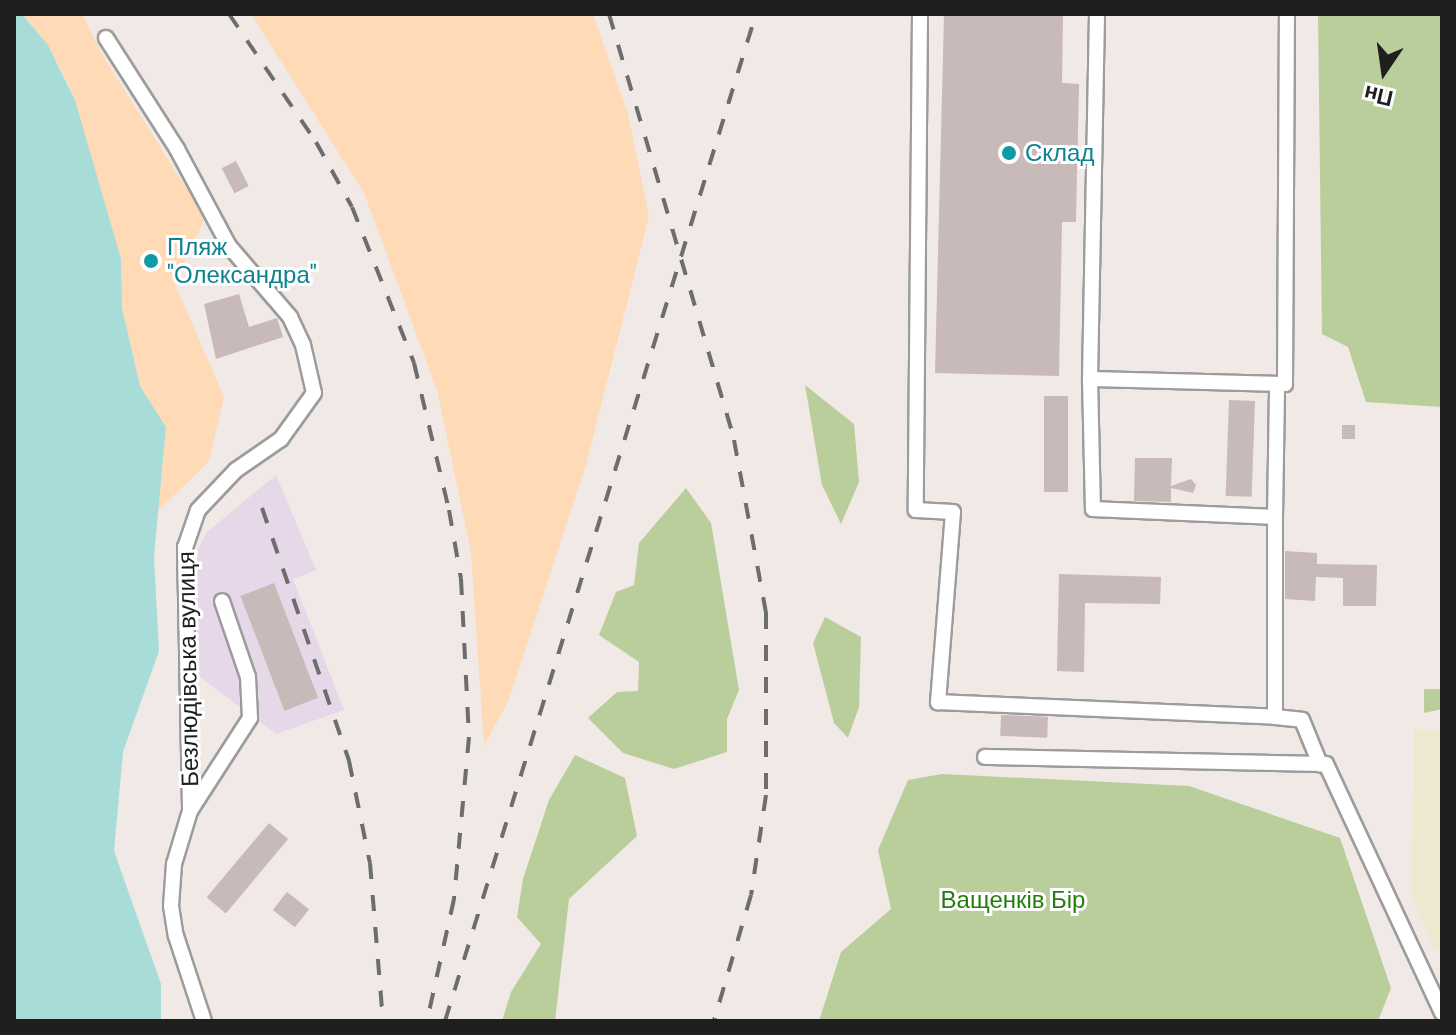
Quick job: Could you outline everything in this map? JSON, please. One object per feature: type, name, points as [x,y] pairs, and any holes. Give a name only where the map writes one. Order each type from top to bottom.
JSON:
[{"type":"street","points":[[920,14],[916,510],[953,512],[938,702],[1302,720],[1320,764]]},
{"type":"street","points":[[1097,14],[1090,379],[1093,509],[1275,517]]},
{"type":"street","points":[[1090,379],[1285,384],[1287,14]]},
{"type":"street","name":"Безлюдівська вулиця","points":[[106,38],[177,149],[229,246],[290,317],[303,345],[314,393],[281,439],[236,470],[198,510],[185,547],[190,811],[174,864],[171,906],[176,936],[203,1018]]},
{"type":"street","points":[[1275,717],[1277,384]]},
{"type":"street","points":[[190,811],[250,718],[248,677],[222,601]]},
{"type":"street","points":[[985,757],[1326,764],[1442,1013]]},
{"type":"shaded area","points":[[276,475],[316,570],[293,579],[344,710],[276,734],[196,674],[193,598],[198,549],[208,531]]},
{"type":"shaded area","points":[[1414,729],[1442,732],[1442,948],[1435,950],[1411,897]]},
{"type":"green space","points":[[1318,14],[1442,14],[1442,407],[1366,402],[1348,347],[1322,334]]},
{"type":"green space","points":[[805,385],[854,424],[859,482],[841,524],[822,485]]},
{"type":"green space","points":[[686,488],[711,523],[739,690],[727,719],[727,752],[674,769],[623,753],[588,718],[617,692],[638,691],[639,662],[599,635],[616,592],[634,585],[639,543]]},
{"type":"green space","points":[[825,617],[861,637],[859,707],[848,738],[834,723],[813,643]]},
{"type":"green space","points":[[1424,689],[1442,689],[1442,709],[1424,713]]},
{"type":"green space","points":[[575,755],[625,778],[637,836],[569,899],[555,1021],[502,1021],[511,992],[541,944],[517,917],[523,879],[549,800]]},
{"type":"green space","name":"Ващенків Бір","points":[[942,774],[1189,786],[1340,838],[1391,988],[1378,1021],[819,1021],[841,952],[891,909],[878,850],[908,780]]},
{"type":"sand","name":"Пляж \"Олександра\"","points":[[22,14],[82,14],[103,56],[205,218],[174,282],[224,397],[209,461],[158,511],[166,427],[140,386],[123,313],[119,253],[70,87],[48,45]]},
{"type":"sand","points":[[251,14],[593,14],[628,114],[649,216],[586,465],[508,702],[484,745],[471,552],[437,390],[364,193]]},
{"type":"water","points":[[14,14],[22,14],[48,45],[75,100],[121,259],[122,308],[140,386],[166,427],[154,557],[159,651],[123,752],[114,851],[161,984],[161,1021],[14,1021]]},
{"type":"building","name":"Склад","points":[[944,14],[1063,14],[1062,83],[1079,84],[1076,222],[1062,222],[1059,376],[935,373]]},
{"type":"building","points":[[236,161],[249,186],[234,193],[222,168]]},
{"type":"building","points":[[239,294],[249,327],[277,318],[283,337],[216,359],[204,304]]},
{"type":"building","points":[[1044,396],[1068,396],[1068,492],[1044,492]]},
{"type":"building","points":[[1229,400],[1255,401],[1252,497],[1226,496]]},
{"type":"building","points":[[1342,425],[1355,425],[1355,439],[1342,439]]},
{"type":"building","points":[[1135,458],[1172,458],[1171,486],[1191,479],[1196,485],[1193,493],[1171,488],[1171,502],[1134,501]]},
{"type":"building","points":[[1285,551],[1317,553],[1317,564],[1377,565],[1376,606],[1343,606],[1343,578],[1316,577],[1315,601],[1285,599]]},
{"type":"building","points":[[1059,574],[1161,577],[1160,604],[1085,603],[1084,672],[1057,671]]},
{"type":"building","points":[[274,583],[318,698],[284,711],[240,596]]},
{"type":"building","points":[[1001,715],[1048,717],[1047,738],[1000,736]]},
{"type":"building","points":[[269,823],[288,839],[226,913],[207,897]]},
{"type":"building","points":[[287,892],[309,909],[295,927],[273,910]]},
{"type":"railway","points":[[229,14],[316,142],[352,207],[414,363],[449,510],[461,579],[469,737],[454,899],[427,1021]]},
{"type":"railway","points":[[609,14],[734,440],[766,613],[766,795],[751,895],[714,1021]]},
{"type":"railway","points":[[445,1021],[756,14]]},
{"type":"railway","points":[[262,508],[349,761],[370,863],[383,1021]]},
{"type":"place","name":"Склад","points":[[1009,153]]},
{"type":"place","name":"Пляж \"Олександра\"","points":[[151,261]]}]
